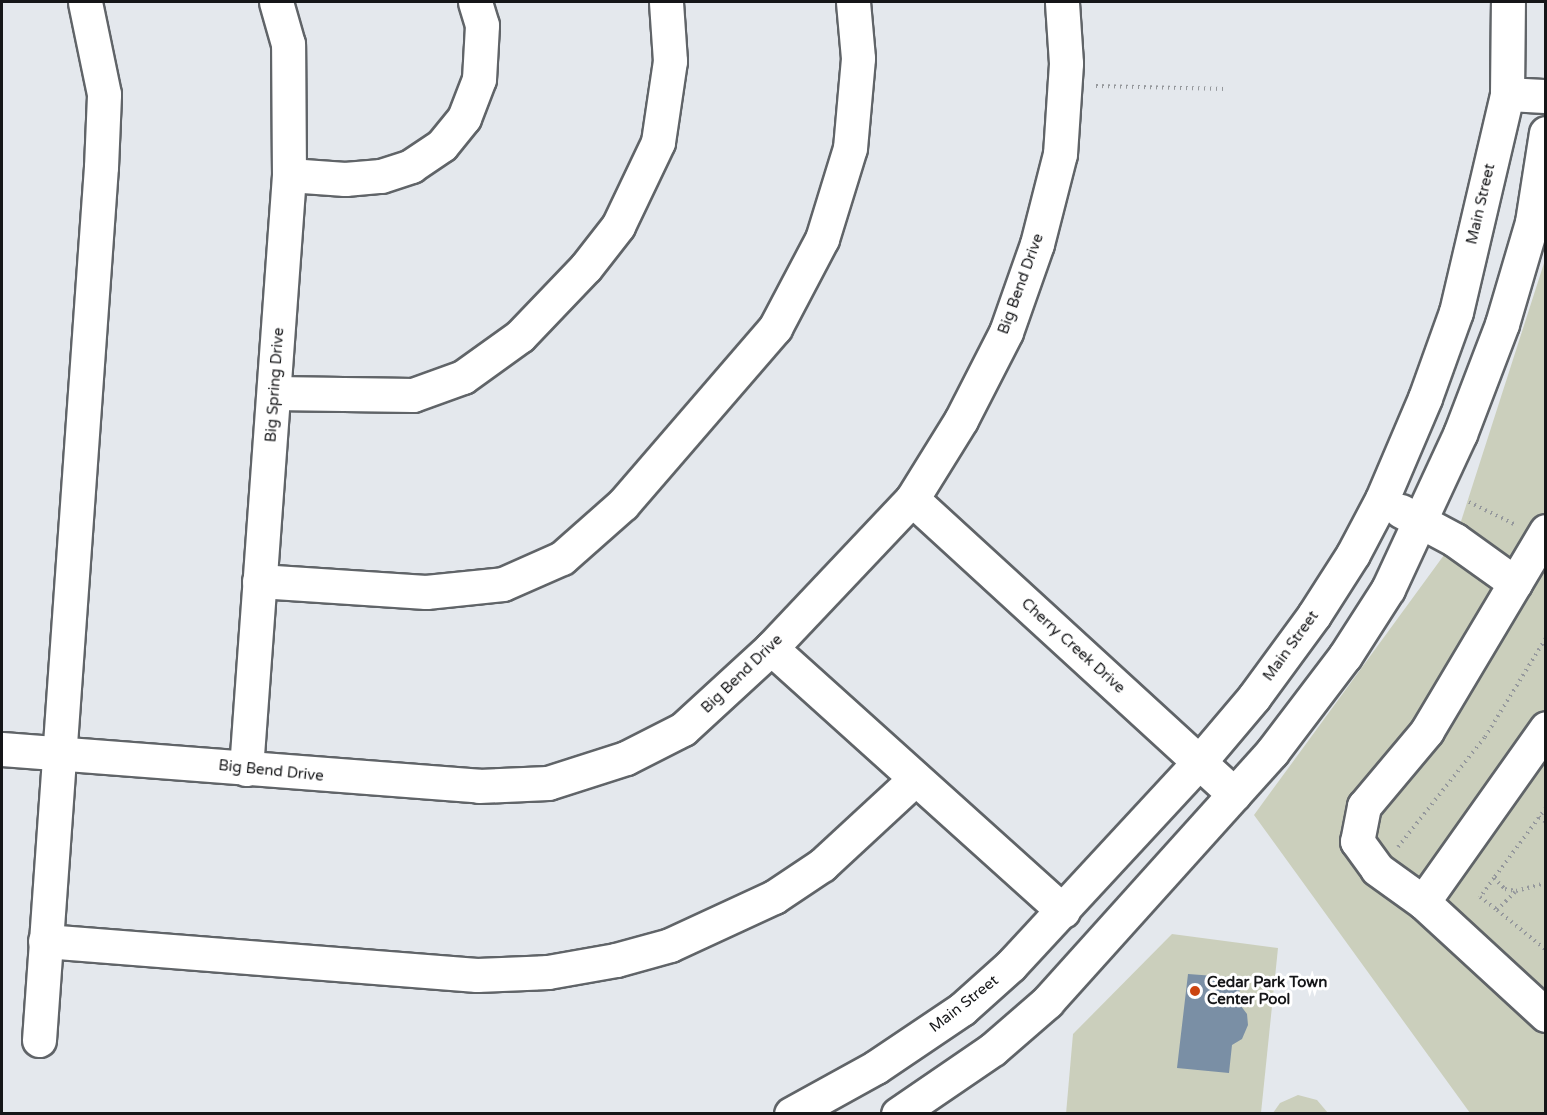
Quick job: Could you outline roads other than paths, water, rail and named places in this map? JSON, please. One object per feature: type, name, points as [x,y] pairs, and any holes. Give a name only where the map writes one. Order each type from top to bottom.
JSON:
[{"type":"street","points":[[39,1041],[101,167],[104,94],[85,2]]},
{"type":"street","name":"Big Spring Drive","points":[[246,769],[289,175],[288,44],[276,2]]},
{"type":"street","points":[[289,175],[345,179],[381,176],[411,166],[442,145],[464,118],[479,79],[482,25],[475,2]]},
{"type":"street","points":[[274,393],[413,395],[463,377],[520,336],[586,267],[618,226],[657,142],[670,61],[666,2]]},
{"type":"street","points":[[259,581],[426,592],[503,584],[562,558],[623,504],[775,327],[822,238],[850,148],[858,58],[853,2]]},
{"type":"street","name":"Big Bend Drive","points":[[2,749],[445,785],[548,783],[626,758],[683,729],[771,648],[912,499],[961,420],[1006,332],[1037,244],[1060,154],[1066,63],[1062,2]]},
{"type":"street","name":"Main Street","points":[[791,1113],[876,1067],[962,1009],[1011,965],[1200,761],[1254,697],[1314,615],[1353,555],[1382,499],[1425,398],[1456,312],[1507,94],[1508,2]]},
{"type":"street","points":[[1507,94],[1545,96]]},
{"type":"street","points":[[876,1067],[902,1112],[993,1049],[1047,1002],[1281,741],[1345,656],[1388,589],[1421,522],[1460,434],[1502,324],[1532,222],[1545,132]]},
{"type":"street","name":"Cherry Creek Drive","points":[[912,499],[1234,794]]},
{"type":"street","points":[[1382,499],[1455,540],[1515,583]]},
{"type":"street","points":[[1542,537],[1427,731],[1364,806],[1357,841],[1377,869],[1423,902],[1545,1016]]},
{"type":"street","points":[[771,648],[1063,911]]},
{"type":"street","points":[[1423,902],[1545,728]]},
{"type":"street","points":[[45,940],[477,975],[548,972],[616,960],[670,945],[774,897],[822,866],[915,779]]},
{"type":"water","points":[[1188,974],[1241,978],[1238,1002],[1247,1014],[1248,1025],[1242,1039],[1232,1045],[1229,1073],[1177,1068]]},
{"type":"place","name":"Cedar Park Town Center Pool","points":[[1195,991]]}]
